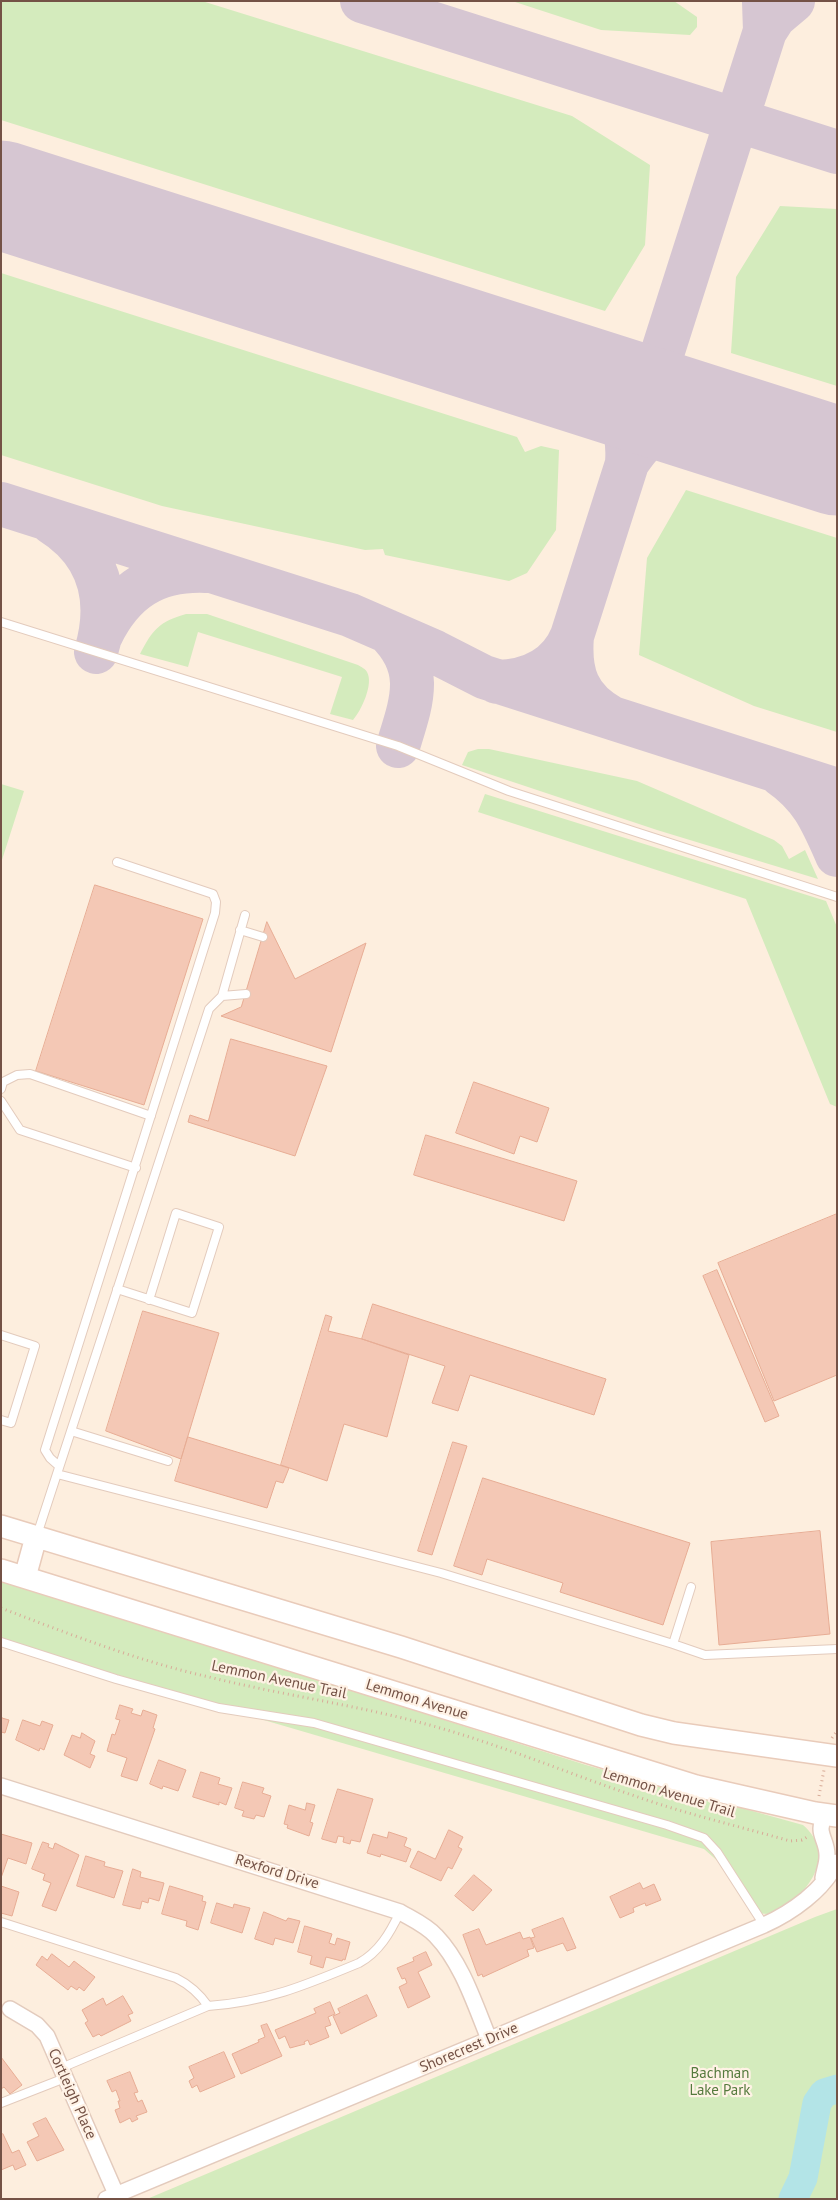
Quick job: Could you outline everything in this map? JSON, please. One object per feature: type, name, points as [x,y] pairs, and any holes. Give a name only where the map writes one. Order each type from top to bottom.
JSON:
[{"type":"main road","points":[[1,1526],[401,1647],[641,1725],[674,1733],[832,1755]]},
{"type":"main road","points":[[25,1578],[36,1537]]},
{"type":"main road","name":"Lemmon Avenue","points":[[1,1570],[687,1784],[829,1810]]},
{"type":"street","name":"Rexford Drive","points":[[1,1786],[400,1912],[436,1935],[449,1952],[461,1974],[489,2039]]},
{"type":"street","points":[[822,1882],[827,1857],[820,1829],[821,1822],[829,1810]]},
{"type":"street","name":"Shorecrest Drive","points":[[111,2197],[764,1925],[797,1907],[822,1882],[837,1862]]},
{"type":"street","name":"Cortleigh Place","points":[[10,2009],[38,2025],[47,2036],[111,2197]]},
{"type":"lane","points":[[1,622],[398,746],[509,791],[837,897]]},
{"type":"lane","points":[[117,862],[213,894],[216,902],[215,913],[136,1168],[45,1450],[58,1470],[442,1572],[705,1655],[837,1648]]},
{"type":"lane","points":[[36,1537],[209,1009],[222,996],[245,915]]},
{"type":"lane","points":[[240,930],[263,937]]},
{"type":"lane","points":[[222,996],[246,994]]},
{"type":"lane","points":[[1,1089],[3,1082],[17,1075],[30,1074],[152,1116]]},
{"type":"lane","points":[[1,1101],[20,1130],[136,1168]]},
{"type":"lane","points":[[117,1290],[149,1300],[192,1313],[219,1227],[176,1213],[149,1300]]},
{"type":"lane","points":[[1,1335],[35,1346],[11,1423],[1,1420]]},
{"type":"lane","points":[[71,1431],[168,1462]]},
{"type":"lane","points":[[674,1644],[691,1587]]},
{"type":"lane","points":[[1,1642],[116,1679],[219,1708],[314,1723],[667,1825],[704,1838],[717,1852],[764,1925]]},
{"type":"lane","points":[[1,2102],[208,2006],[227,2005],[278,1995],[371,1957],[378,1949],[400,1912]]},
{"type":"lane","points":[[1,1922],[176,1978],[188,1984],[208,2006]]},
{"type":"path","name":"Lemmon Avenue Trail","points":[[1,1608],[78,1637],[208,1677],[350,1706],[439,1728],[509,1749],[653,1802],[790,1841],[802,1840],[811,1834],[829,1810]]},
{"type":"path","points":[[829,1810],[832,1755]]},
{"type":"green space","points":[[1,1],[202,1],[572,116],[650,165],[645,245],[605,311],[1,120]]},
{"type":"green space","points":[[512,1],[674,1],[697,17],[697,27],[690,35],[601,30]]},
{"type":"green space","points":[[780,206],[837,209],[837,386],[731,353],[736,277]]},
{"type":"green space","points":[[1,273],[517,437],[525,452],[541,446],[559,450],[556,530],[527,573],[509,581],[385,555],[383,549],[365,550],[162,506],[1,455]]},
{"type":"green space","points":[[686,490],[837,538],[837,732],[754,706],[639,655],[647,558]]},
{"type":"green space","points":[[186,614],[207,614],[358,665],[366,670],[369,677],[368,690],[360,710],[353,720],[330,714],[342,677],[198,632],[188,667],[140,654],[153,632],[169,620]]},
{"type":"green space","points":[[478,749],[489,749],[637,781],[774,840],[782,846],[789,859],[805,850],[818,879],[657,830],[462,765],[468,752]]},
{"type":"green space","points":[[1,784],[24,791],[1,863]]},
{"type":"green space","points":[[485,794],[826,901],[837,927],[837,1107],[830,1104],[746,899],[478,812]]},
{"type":"green space","points":[[1,1579],[586,1765],[803,1825],[813,1837],[818,1849],[818,1862],[814,1874],[807,1886],[786,1906],[772,1914],[755,1913],[729,1871],[704,1849],[1,1643]]},
{"type":"green space","name":"Bachman Lake Park","points":[[837,1909],[837,2199],[147,2199],[815,1917]]},
{"type":"building","points":[[95,885],[203,919],[144,1105],[36,1071]]},
{"type":"building","points":[[267,922],[295,979],[366,943],[331,1052],[221,1016],[241,1007]]},
{"type":"building","points":[[231,1039],[327,1066],[295,1156],[188,1122],[190,1115],[208,1121]]},
{"type":"building","points":[[474,1082],[549,1108],[537,1142],[520,1136],[514,1154],[456,1133]]},
{"type":"building","points":[[426,1135],[577,1181],[564,1221],[414,1175]]},
{"type":"building","points":[[837,1214],[837,1375],[774,1401],[718,1263]]},
{"type":"building","points":[[717,1270],[779,1416],[765,1422],[703,1276]]},
{"type":"building","points":[[373,1304],[606,1379],[594,1415],[470,1375],[458,1411],[432,1403],[445,1366],[362,1339]]},
{"type":"building","points":[[143,1311],[219,1333],[181,1459],[106,1431]]},
{"type":"building","points":[[326,1315],[332,1317],[328,1331],[362,1339],[409,1355],[387,1437],[344,1424],[327,1481],[281,1465]]},
{"type":"building","points":[[188,1437],[289,1468],[283,1483],[276,1481],[267,1508],[175,1481]]},
{"type":"building","points":[[453,1442],[467,1446],[432,1555],[418,1551]]},
{"type":"building","points":[[483,1478],[690,1543],[663,1625],[560,1592],[563,1583],[487,1559],[482,1575],[454,1566]]},
{"type":"building","points":[[820,1531],[830,1634],[719,1645],[711,1542]]},
{"type":"building","points":[[120,1705],[133,1709],[131,1713],[141,1716],[143,1710],[157,1715],[153,1728],[155,1729],[137,1781],[121,1776],[127,1758],[107,1751],[112,1734],[115,1735],[120,1720],[116,1719]]},
{"type":"building","points":[[1,1715],[2,1718],[9,1720],[5,1733],[1,1732]]},
{"type":"building","points":[[23,1720],[40,1726],[42,1721],[53,1725],[44,1750],[40,1748],[39,1751],[16,1740]]},
{"type":"building","points":[[82,1733],[95,1741],[90,1754],[95,1756],[90,1768],[64,1755],[72,1735],[80,1738]]},
{"type":"building","points":[[159,1760],[186,1770],[178,1791],[163,1786],[162,1789],[150,1784]]},
{"type":"building","points":[[201,1772],[220,1778],[218,1784],[232,1788],[226,1805],[219,1802],[219,1805],[193,1797]]},
{"type":"building","points":[[243,1782],[264,1788],[262,1793],[271,1796],[264,1817],[256,1815],[254,1819],[242,1816],[244,1811],[235,1808]]},
{"type":"building","points":[[338,1789],[373,1799],[360,1842],[351,1840],[350,1844],[343,1842],[344,1837],[338,1836],[336,1843],[322,1839]]},
{"type":"building","points":[[307,1803],[315,1805],[310,1822],[313,1823],[309,1836],[287,1828],[288,1825],[284,1824],[289,1805],[305,1810]]},
{"type":"building","points":[[449,1830],[463,1837],[458,1847],[462,1849],[452,1869],[448,1867],[441,1881],[410,1867],[418,1851],[435,1859]]},
{"type":"building","points":[[389,1832],[407,1838],[404,1846],[411,1849],[406,1862],[381,1854],[380,1857],[367,1853],[373,1834],[387,1838]]},
{"type":"building","points":[[1,1834],[32,1843],[26,1864],[8,1858],[1,1878]]},
{"type":"building","points":[[43,1842],[49,1844],[48,1847],[53,1849],[55,1843],[79,1855],[56,1911],[42,1906],[51,1883],[43,1880],[45,1874],[32,1869]]},
{"type":"building","points":[[86,1856],[105,1862],[104,1866],[123,1871],[114,1898],[77,1886]]},
{"type":"building","points":[[133,1869],[141,1872],[140,1877],[164,1883],[159,1901],[149,1898],[148,1903],[142,1901],[140,1909],[123,1905]]},
{"type":"building","points":[[474,1875],[492,1890],[473,1911],[455,1896]]},
{"type":"building","points":[[640,1883],[643,1889],[654,1884],[661,1900],[646,1906],[645,1903],[633,1908],[634,1912],[620,1918],[610,1897]]},
{"type":"building","points":[[1,1886],[19,1892],[12,1916],[1,1913]]},
{"type":"building","points":[[170,1886],[203,1896],[202,1901],[206,1902],[198,1930],[186,1926],[187,1921],[162,1914]]},
{"type":"building","points":[[217,1903],[233,1908],[234,1904],[250,1908],[242,1933],[211,1923]]},
{"type":"building","points":[[264,1912],[286,1921],[288,1918],[300,1921],[293,1943],[275,1938],[273,1945],[255,1939]]},
{"type":"building","points":[[563,1918],[576,1948],[567,1951],[563,1943],[537,1952],[531,1938],[535,1937],[532,1930]]},
{"type":"building","points":[[305,1926],[332,1934],[329,1943],[335,1945],[337,1938],[350,1942],[345,1960],[326,1957],[323,1968],[310,1964],[312,1956],[298,1952]]},
{"type":"building","points":[[479,1929],[486,1945],[520,1932],[523,1939],[530,1937],[534,1948],[527,1950],[529,1956],[483,1977],[482,1974],[478,1976],[463,1935]]},
{"type":"building","points":[[426,1952],[432,1965],[418,1972],[430,1997],[408,2008],[399,1987],[407,1983],[405,1978],[402,1979],[397,1968],[414,1961],[413,1958]]},
{"type":"building","points":[[52,1954],[69,1967],[74,1961],[95,1977],[84,1991],[79,1987],[77,1990],[71,1986],[68,1990],[36,1965],[42,1956],[47,1960]]},
{"type":"building","points":[[367,1995],[377,2016],[341,2034],[333,2016],[340,2013],[338,2009]]},
{"type":"building","points":[[123,1996],[133,2013],[128,2015],[131,2021],[101,2036],[99,2034],[93,2037],[85,2023],[88,2021],[82,2010],[103,1998],[106,2005]]},
{"type":"building","points":[[330,2002],[335,2014],[328,2017],[331,2025],[325,2027],[329,2037],[310,2045],[308,2040],[304,2042],[305,2044],[290,2048],[285,2036],[279,2039],[275,2030],[316,2013],[314,2009]]},
{"type":"building","points":[[267,2024],[282,2056],[241,2074],[232,2054],[259,2042],[258,2040],[265,2037],[261,2026]]},
{"type":"building","points":[[224,2052],[235,2077],[200,2092],[197,2085],[192,2088],[189,2081],[194,2078],[189,2067]]},
{"type":"building","points":[[1,2057],[22,2085],[10,2094],[4,2087],[1,2089]]},
{"type":"building","points":[[130,2072],[138,2092],[134,2093],[138,2102],[142,2100],[147,2112],[136,2116],[138,2119],[132,2122],[130,2118],[120,2123],[115,2110],[120,2108],[118,2101],[120,2101],[116,2090],[112,2092],[107,2081]]},
{"type":"building","points":[[46,2118],[64,2150],[37,2161],[27,2142],[39,2136],[33,2124]]},
{"type":"building","points":[[3,2134],[12,2153],[19,2150],[26,2165],[15,2170],[13,2165],[1,2170],[1,2135]]},
{"type":"waterway","points":[[793,2199],[803,2178],[817,2103],[824,2093],[837,2089]]},
{"type":"taxiway","points":[[362,1],[837,152]]},
{"type":"taxiway","points":[[764,2],[765,31],[774,17],[793,1]]},
{"type":"taxiway","points":[[572,636],[765,31]]},
{"type":"taxiway","points":[[487,356],[601,393],[615,407],[623,424],[627,443],[627,463],[637,449],[657,430],[667,425],[678,423],[705,426],[777,448]]},
{"type":"taxiway","points":[[1,504],[350,615],[435,652],[484,677],[837,790]]},
{"type":"taxiway","points":[[51,522],[81,547],[91,562],[98,578],[102,613],[101,632],[96,652]]},
{"type":"taxiway","points":[[101,635],[110,619],[130,594],[143,585],[171,574],[188,571],[206,571]]},
{"type":"taxiway","points":[[387,631],[407,658],[411,672],[411,700],[398,746]]},
{"type":"taxiway","points":[[497,682],[521,679],[542,671],[559,657],[572,636],[572,662],[578,684],[591,702],[600,711],[612,718]]},
{"type":"taxiway","points":[[780,774],[791,782],[808,800],[821,820],[837,855]]},
{"type":"runway","points":[[1,195],[837,461]]}]
